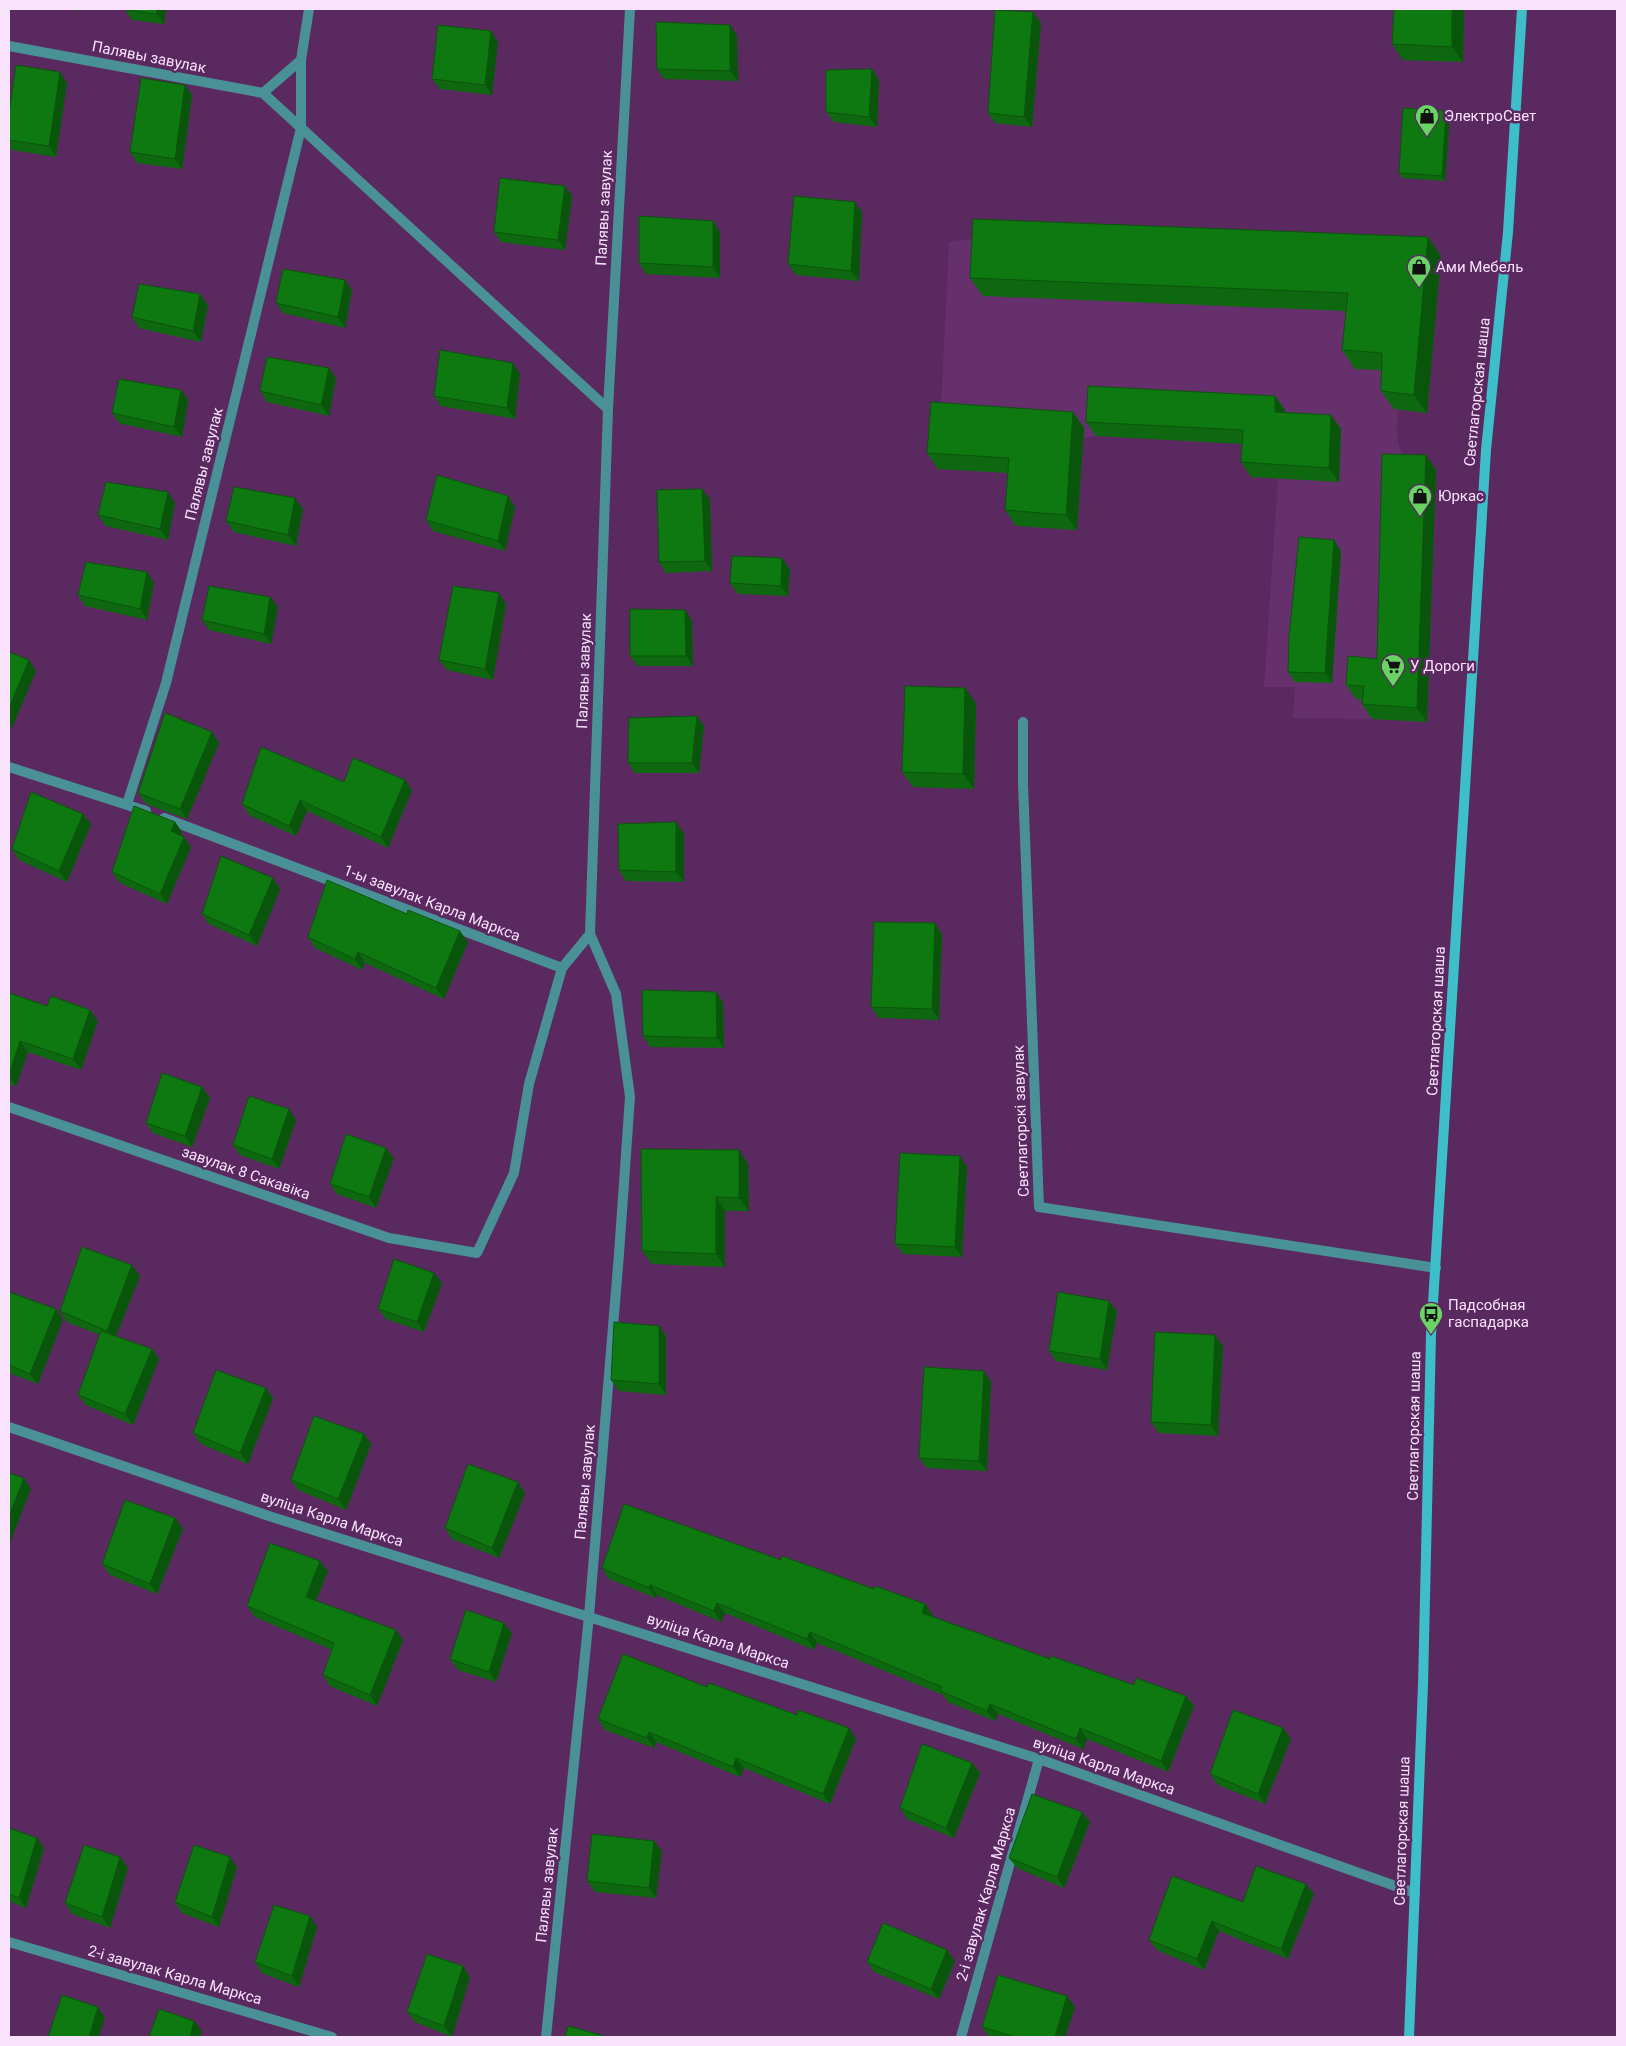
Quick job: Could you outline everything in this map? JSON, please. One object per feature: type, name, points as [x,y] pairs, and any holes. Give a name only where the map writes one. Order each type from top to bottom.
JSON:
[{"type":"main road","name":"Светлагорская шаша","points":[[1409,2037],[1423,1685],[1431,1335],[1486,450],[1508,232],[1522,9]]},
{"type":"street","name":"Палявы завулак","points":[[127,804],[166,683],[301,128],[301,60],[309,9]]},
{"type":"street","name":"Палявы завулак","points":[[546,2037],[589,1616],[620,1254],[630,1097],[616,994],[590,934],[608,409],[630,9]]},
{"type":"street","name":"Палявы завулак","points":[[9,46],[263,93]]},
{"type":"street","points":[[301,60],[263,93],[608,409]]},
{"type":"street","name":"Светлагорскі завулак","points":[[1023,722],[1023,784],[1039,1207],[1436,1268]]},
{"type":"street","name":"1-ы завулак Карла Маркса","points":[[9,767],[127,804],[562,968]]},
{"type":"street","points":[[562,968],[590,934]]},
{"type":"street","name":"завулак 8 Сакавіка","points":[[9,1107],[389,1238],[477,1253],[514,1173],[529,1084],[562,968]]},
{"type":"street","name":"вуліца Карла Маркса","points":[[9,1427],[272,1517],[1039,1759],[1415,1893]]},
{"type":"street","name":"2-і завулак Карла Маркса","points":[[961,2037],[1039,1759]]},
{"type":"street","name":"2-і завулак Карла Маркса","points":[[9,1942],[332,2037]]},
{"type":"shaded area","points":[[986,237],[1441,256],[1427,413],[1398,410],[1397,429],[1398,443],[1408,469],[1436,469],[1427,722],[1293,718],[1295,687],[1264,687],[1278,479],[1252,444],[1096,436],[1083,438],[1077,530],[1016,526],[1020,474],[938,469],[949,242]]},
{"type":"building","points":[[157,9],[157,14],[125,10]]},
{"type":"building","points":[[1394,9],[1452,9],[1452,47],[1392,44]]},
{"type":"building","points":[[995,10],[1033,12],[1024,117],[988,113]]},
{"type":"building","points":[[656,22],[730,25],[730,71],[657,69]]},
{"type":"building","points":[[438,25],[491,31],[485,85],[432,79]]},
{"type":"building","points":[[16,65],[60,72],[49,146],[9,140],[9,113]]},
{"type":"building","points":[[872,69],[869,117],[826,112],[826,70]]},
{"type":"building","points":[[141,78],[185,85],[175,159],[130,152]]},
{"type":"building","name":"ЭлектроСвет","points":[[1403,108],[1446,111],[1442,176],[1399,173]]},
{"type":"building","points":[[500,178],[565,186],[558,240],[494,232]]},
{"type":"building","points":[[794,196],[855,202],[851,271],[788,264]]},
{"type":"building","points":[[639,216],[713,221],[713,267],[639,263]]},
{"type":"building","points":[[973,219],[1428,237],[1414,395],[1381,391],[1382,353],[1342,350],[1348,293],[970,278]]},
{"type":"building","points":[[283,269],[345,280],[338,317],[276,303]]},
{"type":"building","points":[[139,284],[200,294],[193,331],[132,317]]},
{"type":"building","points":[[440,350],[513,363],[507,408],[434,396]]},
{"type":"building","points":[[267,357],[329,368],[321,405],[260,391]]},
{"type":"building","points":[[119,379],[181,390],[174,427],[112,413]]},
{"type":"building","points":[[1088,386],[1275,396],[1275,412],[1331,415],[1329,468],[1241,462],[1243,430],[1086,422]]},
{"type":"building","points":[[931,402],[1073,412],[1066,515],[1005,510],[1009,458],[927,453]]},
{"type":"building","points":[[1382,454],[1426,455],[1417,708],[1362,704],[1364,686],[1346,685],[1348,656],[1377,659]]},
{"type":"building","points":[[437,475],[508,496],[498,541],[426,520]]},
{"type":"building","points":[[106,482],[168,492],[160,529],[98,515]]},
{"type":"building","points":[[234,487],[295,498],[288,535],[226,521]]},
{"type":"building","points":[[702,489],[705,561],[659,562],[657,490]]},
{"type":"building","points":[[1299,537],[1334,540],[1325,673],[1288,672],[1289,637]]},
{"type":"building","points":[[732,556],[782,558],[781,586],[730,583]]},
{"type":"building","points":[[86,562],[147,572],[140,609],[78,595]]},
{"type":"building","points":[[209,586],[270,597],[264,634],[202,620]]},
{"type":"building","points":[[453,586],[499,593],[485,669],[439,660]]},
{"type":"building","points":[[630,609],[685,610],[686,656],[630,656]]},
{"type":"building","points":[[9,652],[29,660],[9,708]]},
{"type":"building","points":[[905,686],[965,688],[963,774],[902,772]]},
{"type":"building","points":[[165,713],[212,732],[180,809],[138,793]]},
{"type":"building","points":[[697,716],[692,763],[628,763],[629,718]]},
{"type":"building","points":[[261,747],[344,782],[353,758],[405,780],[381,837],[300,800],[289,826],[242,804]]},
{"type":"building","points":[[31,792],[83,814],[59,871],[12,849]]},
{"type":"building","points":[[134,806],[175,822],[171,831],[184,837],[160,894],[112,872]]},
{"type":"building","points":[[676,822],[676,872],[619,870],[618,824]]},
{"type":"building","points":[[221,856],[273,878],[249,935],[202,914]]},
{"type":"building","points":[[327,880],[407,914],[408,910],[460,931],[436,988],[358,952],[355,959],[308,937]]},
{"type":"building","points":[[874,922],[935,923],[932,1009],[871,1007]]},
{"type":"building","points":[[642,990],[716,992],[717,1038],[643,1036]]},
{"type":"building","points":[[9,993],[47,1006],[51,996],[90,1010],[73,1059],[20,1041],[9,1075]]},
{"type":"building","points":[[162,1073],[202,1087],[185,1136],[146,1123]]},
{"type":"building","points":[[249,1096],[289,1109],[272,1159],[233,1145]]},
{"type":"building","points":[[346,1134],[386,1148],[369,1197],[330,1184]]},
{"type":"building","points":[[641,1149],[739,1150],[739,1198],[716,1197],[716,1254],[642,1251]]},
{"type":"building","points":[[900,1153],[960,1156],[955,1247],[895,1244]]},
{"type":"building","points":[[82,1247],[132,1265],[107,1331],[60,1311]]},
{"type":"building","points":[[394,1259],[434,1273],[417,1322],[378,1309]]},
{"type":"building","points":[[9,1292],[56,1309],[30,1374],[9,1365]]},
{"type":"building","points":[[1058,1292],[1109,1301],[1100,1359],[1049,1351]]},
{"type":"building","points":[[614,1322],[659,1326],[659,1384],[611,1380]]},
{"type":"building","points":[[101,1331],[152,1349],[125,1414],[78,1395]]},
{"type":"building","points":[[1155,1332],[1215,1335],[1211,1425],[1151,1422]]},
{"type":"building","points":[[924,1367],[984,1371],[979,1461],[919,1458]]},
{"type":"building","points":[[216,1370],[266,1388],[240,1453],[193,1433]]},
{"type":"building","points":[[314,1416],[364,1434],[338,1499],[291,1480]]},
{"type":"building","points":[[468,1464],[518,1482],[492,1548],[445,1528]]},
{"type":"building","points":[[9,1473],[24,1478],[9,1516]]},
{"type":"building","points":[[125,1500],[175,1518],[150,1584],[102,1564]]},
{"type":"building","points":[[624,1504],[781,1560],[782,1556],[874,1589],[875,1586],[925,1604],[922,1613],[1050,1659],[1051,1656],[1134,1685],[1136,1678],[1186,1696],[1161,1761],[1080,1728],[1076,1739],[990,1704],[987,1711],[940,1691],[942,1687],[810,1632],[807,1639],[717,1603],[714,1611],[650,1585],[649,1588],[602,1568]]},
{"type":"building","points":[[270,1543],[320,1561],[306,1597],[396,1630],[370,1695],[323,1675],[334,1643],[247,1606]]},
{"type":"building","points":[[466,1610],[504,1623],[489,1672],[450,1659]]},
{"type":"building","points":[[623,1654],[707,1687],[709,1683],[797,1715],[798,1710],[849,1728],[823,1794],[736,1758],[733,1767],[649,1732],[647,1738],[598,1719]]},
{"type":"building","points":[[1233,1710],[1283,1728],[1258,1794],[1210,1774]]},
{"type":"building","points":[[922,1744],[972,1763],[946,1828],[900,1808]]},
{"type":"building","points":[[1032,1794],[1082,1812],[1057,1877],[1009,1858]]},
{"type":"building","points":[[9,1828],[37,1838],[19,1898],[9,1894]]},
{"type":"building","points":[[592,1834],[654,1841],[649,1888],[587,1881]]},
{"type":"building","points":[[84,1845],[120,1857],[102,1917],[65,1903]]},
{"type":"building","points":[[194,1845],[230,1857],[212,1917],[175,1902]]},
{"type":"building","points":[[1256,1866],[1306,1884],[1281,1949],[1212,1921],[1197,1959],[1149,1940],[1172,1876],[1243,1902]]},
{"type":"building","points":[[274,1905],[310,1916],[292,1976],[255,1962]]},
{"type":"building","points":[[883,1923],[947,1950],[931,1989],[867,1962]]},
{"type":"building","points":[[427,1954],[463,1966],[444,2026],[407,2012]]},
{"type":"building","points":[[998,1975],[1067,1996],[1055,2037],[1015,2037],[982,2027]]},
{"type":"building","points":[[62,1995],[98,2007],[89,2037],[48,2037]]},
{"type":"building","points":[[159,2009],[194,2021],[190,2037],[149,2037]]},
{"type":"building","points":[[568,2026],[608,2037],[565,2037]]},
{"type":"place","name":"ЭлектроСвет","points":[[1427,137]]},
{"type":"place","name":"Ами Мебель","points":[[1419,288]]},
{"type":"place","name":"Юркас","points":[[1420,517]]},
{"type":"place","name":"У Дороги","points":[[1393,687]]},
{"type":"place","name":"Падсобная гаспадарка","points":[[1431,1335]]}]
